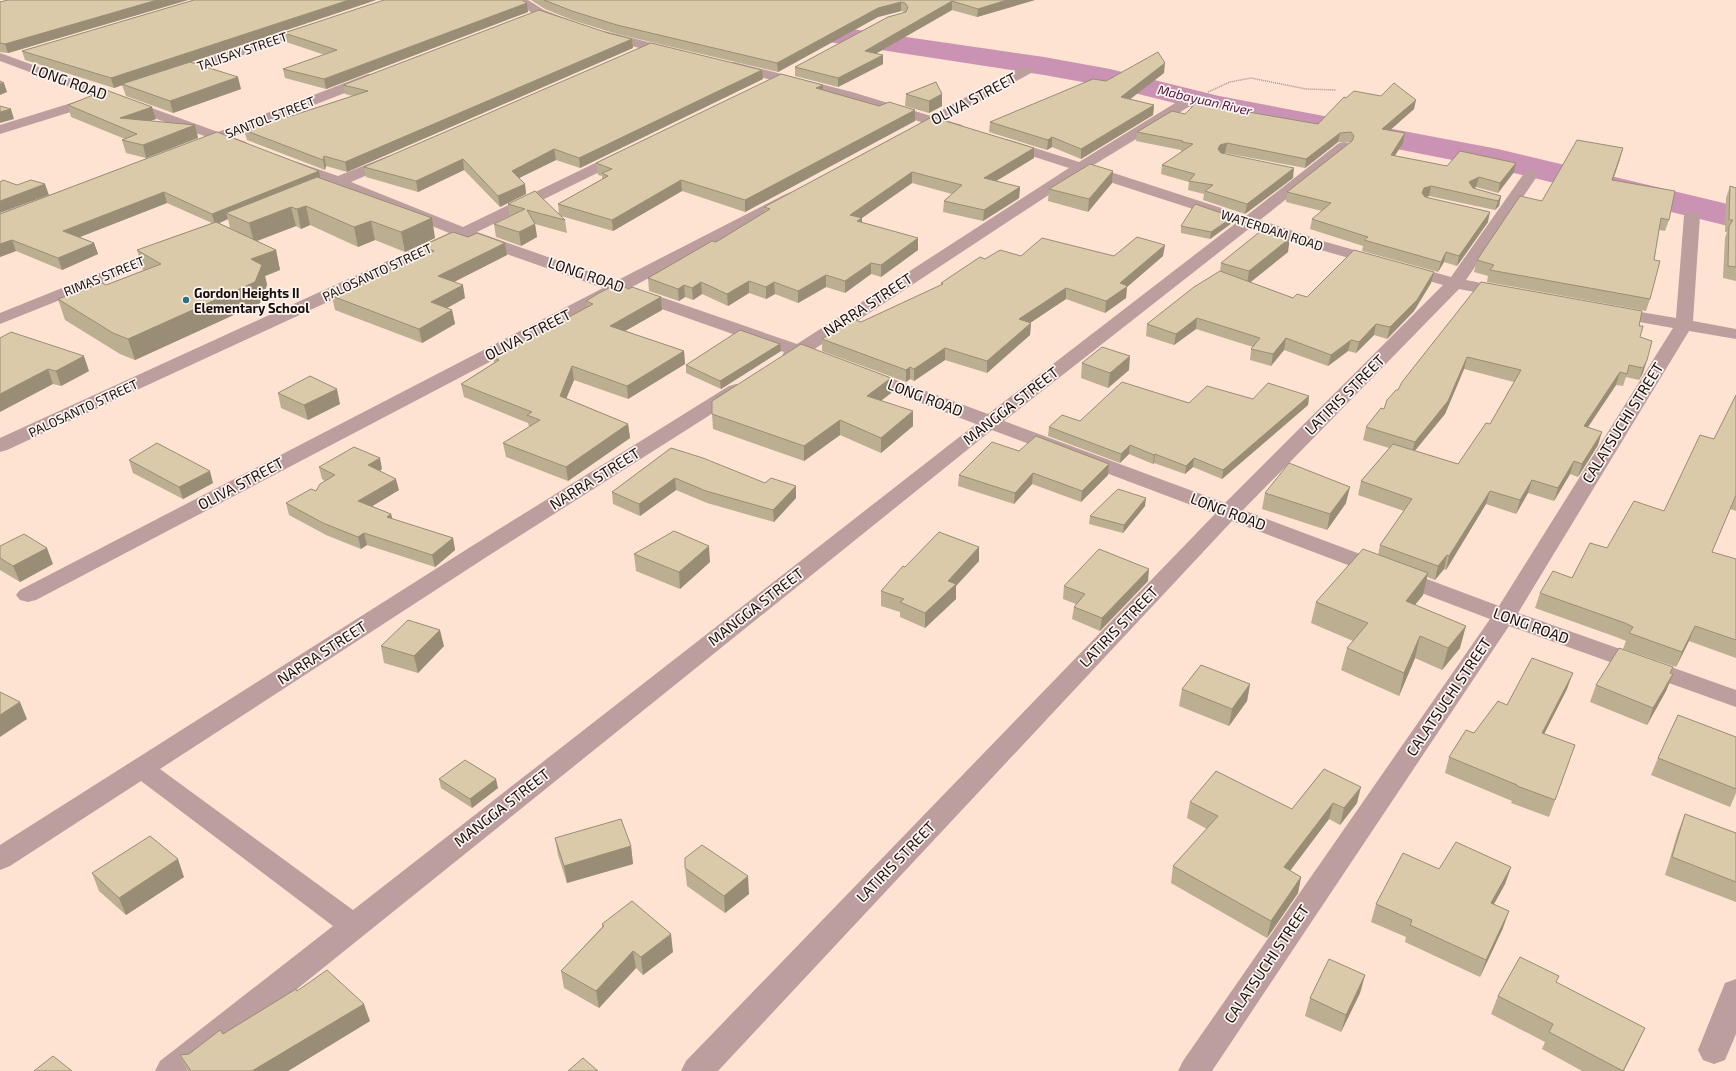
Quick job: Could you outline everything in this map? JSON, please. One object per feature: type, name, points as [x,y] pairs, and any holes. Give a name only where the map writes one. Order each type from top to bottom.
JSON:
[{"type":"street","points":[[520,0],[540,13],[575,26]]},
{"type":"street","points":[[525,19],[540,13]]},
{"type":"street","name":"TALISAY STREET","points":[[160,78],[325,23]]},
{"type":"street","points":[[590,31],[687,55]]},
{"type":"street","points":[[629,56],[651,47]]},
{"type":"street","points":[[2,59],[29,53]]},
{"type":"street","name":"LONG ROAD","points":[[2,59],[115,93],[463,233],[799,350],[989,423],[1504,616],[1736,700]]},
{"type":"street","points":[[723,63],[847,95],[970,132]]},
{"type":"street","points":[[759,88],[800,67]]},
{"type":"street","name":"OLIVA STREET","points":[[908,134],[1026,70]]},
{"type":"street","name":"SANTOL STREET","points":[[198,145],[384,73]]},
{"type":"street","points":[[0,130],[115,93]]},
{"type":"street","name":"NARRA STREET","points":[[772,367],[1080,167],[1190,100]]},
{"type":"street","name":"WATERDAM ROAD","points":[[992,139],[1320,246],[1455,283],[1521,296]]},
{"type":"street","name":"MANGGA STREET","points":[[171,1071],[989,423],[1247,222],[1298,173],[1344,146]]},
{"type":"street","name":"PALOSANTO STREET","points":[[0,446],[463,233],[639,147]]},
{"type":"street","points":[[318,190],[404,153]]},
{"type":"street","name":"LATIRIS STREET","points":[[697,1071],[1229,512],[1455,283],[1498,209],[1530,175]]},
{"type":"street","name":"OLIVA STREET","points":[[28,595],[807,188]]},
{"type":"street","name":"CALATSUCHI STREET","points":[[1194,1071],[1504,616],[1684,325],[1692,216]]},
{"type":"street","name":"RIMAS STREET","points":[[0,319],[181,245]]},
{"type":"street","points":[[1597,310],[1736,334]]},
{"type":"street","name":"NARRA STREET","points":[[0,858],[752,380]]},
{"type":"street","points":[[141,768],[354,926]]},
{"type":"street","points":[[1714,1050],[1736,992]]},
{"type":"path","points":[[1216,88],[1230,82],[1251,78],[1306,89],[1336,90]]},
{"type":"building","points":[[8,0],[157,0],[5,44],[0,43],[0,2]]},
{"type":"building","points":[[194,0],[349,0],[111,78],[22,51]]},
{"type":"building","points":[[384,0],[522,0],[527,3],[324,79],[283,69],[337,50],[284,33]]},
{"type":"building","points":[[544,0],[1007,0],[978,9],[952,1],[865,51],[883,55],[838,78],[795,67],[888,17],[906,12],[908,7],[905,3],[901,2],[878,8],[777,63],[617,25],[572,11]]},
{"type":"building","points":[[539,10],[608,33],[632,39],[345,162],[324,156],[323,160],[244,130],[282,115],[288,117],[368,91],[343,85]]},
{"type":"building","points":[[651,43],[762,70],[579,158],[554,149],[512,171],[525,184],[498,196],[463,159],[416,181],[364,167]]},
{"type":"building","points":[[1158,52],[1165,63],[1121,97],[1154,105],[1081,149],[1052,137],[1048,140],[990,122],[1093,79],[1106,81]]},
{"type":"building","points":[[190,62],[238,77],[170,101],[122,84]]},
{"type":"building","points":[[781,74],[823,85],[816,88],[879,106],[889,102],[915,110],[745,200],[681,180],[612,220],[558,204],[608,176],[602,173],[612,169],[596,163]]},
{"type":"building","points":[[936,82],[942,94],[929,101],[906,94]]},
{"type":"building","points":[[1394,83],[1416,100],[1382,129],[1405,133],[1391,155],[1447,166],[1460,151],[1516,163],[1500,183],[1479,177],[1469,182],[1473,188],[1501,196],[1498,201],[1431,186],[1424,188],[1422,193],[1425,197],[1490,212],[1459,256],[1446,252],[1441,262],[1364,240],[1368,237],[1312,219],[1331,203],[1287,192],[1352,141],[1354,136],[1351,132],[1340,133],[1306,159],[1227,143],[1220,145],[1218,149],[1221,153],[1294,168],[1247,204],[1205,191],[1213,185],[1189,181],[1195,174],[1162,165],[1193,144],[1137,132],[1172,111],[1185,114],[1196,103],[1318,124],[1344,97],[1346,98],[1354,91],[1381,96]]},
{"type":"building","points":[[106,90],[152,107],[120,118],[195,125],[143,145],[122,140],[137,134],[68,105]]},
{"type":"building","points":[[0,106],[11,109],[0,112]]},
{"type":"building","points":[[932,117],[1034,148],[984,178],[1020,187],[984,210],[944,201],[962,185],[912,172],[850,215],[862,218],[857,221],[918,238],[881,265],[871,263],[845,281],[826,275],[798,291],[774,282],[766,287],[749,281],[727,294],[701,282],[692,288],[684,285],[678,289],[648,278],[712,241],[716,242],[770,209],[764,207]]},
{"type":"building","points":[[217,132],[319,171],[212,214],[164,192],[63,231],[94,243],[58,258],[12,240],[0,244],[0,214]]},
{"type":"building","points":[[1577,140],[1623,148],[1612,180],[1675,191],[1669,220],[1661,218],[1654,260],[1660,261],[1650,299],[1490,270],[1494,265],[1477,260],[1520,196],[1542,201]]},
{"type":"building","points":[[1090,164],[1113,171],[1089,199],[1049,189]]},
{"type":"building","points":[[317,177],[432,218],[401,232],[371,221],[354,227],[306,206],[297,209],[291,207],[249,223],[226,213]]},
{"type":"building","points":[[3,180],[17,185],[31,180],[45,184],[0,201],[0,182]]},
{"type":"building","points":[[1730,186],[1736,188],[1736,267],[1728,266],[1729,226],[1733,220],[1729,220]]},
{"type":"building","points":[[535,191],[565,220],[527,210],[535,224],[519,232],[494,224],[525,209],[508,204]]},
{"type":"building","points":[[1195,204],[1233,217],[1211,232],[1181,226]]},
{"type":"building","points":[[216,222],[276,250],[251,259],[262,265],[255,282],[128,339],[113,333],[58,299],[102,283],[106,285],[161,264],[137,250]]},
{"type":"building","points":[[1262,230],[1290,238],[1249,271],[1221,263]]},
{"type":"building","points":[[453,232],[468,237],[477,233],[505,243],[438,276],[463,285],[431,302],[452,310],[419,329],[332,296],[434,251],[422,246]]},
{"type":"building","points":[[1137,237],[1165,245],[1120,283],[1128,286],[1106,301],[1066,288],[1019,319],[1031,323],[987,361],[945,348],[914,369],[910,367],[906,370],[822,339],[852,319],[861,322],[943,284],[941,283],[980,257],[985,259],[1000,250],[1021,256],[1042,238],[1114,256]]},
{"type":"building","points":[[1354,250],[1434,272],[1417,300],[1390,327],[1376,324],[1359,342],[1351,340],[1331,355],[1286,338],[1273,354],[1251,349],[1260,338],[1197,318],[1176,334],[1147,324],[1194,287],[1220,271],[1293,298],[1297,294],[1307,297]]},
{"type":"building","points":[[1481,282],[1642,311],[1639,326],[1643,326],[1640,337],[1652,341],[1647,360],[1643,368],[1629,365],[1627,374],[1620,372],[1584,426],[1602,432],[1582,464],[1574,461],[1558,488],[1532,480],[1520,500],[1490,491],[1449,556],[1447,555],[1438,566],[1380,545],[1412,499],[1361,481],[1393,444],[1458,464],[1486,423],[1490,424],[1521,370],[1467,357],[1448,401],[1415,442],[1366,427],[1381,408],[1384,409],[1387,400],[1396,390],[1398,390],[1402,382]]},
{"type":"building","points":[[613,286],[621,289],[624,287],[629,289],[632,287],[661,297],[610,326],[684,351],[627,386],[572,366],[560,396],[628,424],[566,467],[503,443],[540,420],[527,415],[532,412],[461,384],[499,360],[494,358],[524,340],[593,304],[586,301]]},
{"type":"building","points":[[740,330],[780,344],[720,381],[686,365]]},
{"type":"building","points":[[11,332],[84,356],[56,371],[48,369],[0,394],[0,338]]},
{"type":"building","points":[[801,344],[891,378],[867,396],[913,411],[881,438],[840,420],[804,446],[712,414],[712,401]]},
{"type":"building","points":[[1102,347],[1130,356],[1110,373],[1082,363]]},
{"type":"building","points":[[310,376],[337,389],[304,405],[278,393]]},
{"type":"building","points":[[1122,382],[1189,403],[1207,386],[1253,399],[1268,383],[1309,396],[1223,470],[1194,458],[1186,466],[1130,445],[1121,454],[1049,427],[1062,415],[1080,421]]},
{"type":"building","points":[[1736,395],[1736,495],[1712,552],[1736,559],[1736,640],[1695,626],[1682,652],[1629,633],[1633,627],[1625,623],[1540,593],[1553,571],[1572,578],[1590,543],[1607,548],[1634,501],[1664,511],[1700,435],[1714,439]]},
{"type":"building","points":[[1036,436],[1109,464],[1082,491],[1033,473],[1015,493],[959,475],[992,442],[1019,451]]},
{"type":"building","points":[[157,443],[210,471],[179,487],[129,460]]},
{"type":"building","points":[[354,447],[380,458],[368,465],[396,479],[358,501],[391,514],[387,517],[453,538],[432,555],[364,533],[358,537],[323,523],[286,503],[311,489],[316,491],[320,484],[335,475],[319,467]]},
{"type":"building","points":[[671,448],[703,458],[765,483],[771,478],[796,486],[773,510],[706,491],[675,478],[639,504],[612,492]]},
{"type":"building","points":[[1289,463],[1350,487],[1330,514],[1265,493]]},
{"type":"building","points":[[1118,489],[1146,498],[1124,525],[1090,516]]},
{"type":"building","points":[[674,531],[709,546],[679,572],[634,554]]},
{"type":"building","points":[[939,532],[979,547],[948,581],[956,584],[925,613],[900,602],[904,599],[881,591],[903,566],[905,567]]},
{"type":"building","points":[[24,534],[47,548],[13,566],[0,558],[0,546]]},
{"type":"building","points":[[1099,549],[1149,569],[1102,618],[1074,607],[1085,594],[1064,586]]},
{"type":"building","points":[[1363,549],[1428,573],[1406,601],[1466,626],[1448,648],[1420,636],[1404,673],[1347,648],[1368,623],[1316,602]]},
{"type":"building","points":[[408,620],[440,630],[414,656],[381,646]]},
{"type":"building","points":[[1619,648],[1673,667],[1670,673],[1673,674],[1653,708],[1596,685]]},
{"type":"building","points":[[1532,658],[1573,673],[1542,733],[1575,745],[1555,800],[1517,786],[1449,757],[1466,730],[1474,733],[1498,701],[1507,705]]},
{"type":"building","points":[[1201,665],[1250,684],[1232,709],[1182,689]]},
{"type":"building","points":[[0,692],[20,702],[0,715]]},
{"type":"building","points":[[1678,715],[1736,737],[1736,789],[1658,758]]},
{"type":"building","points":[[465,760],[496,779],[470,799],[439,779]]},
{"type":"building","points":[[1324,769],[1361,787],[1344,808],[1333,803],[1284,867],[1301,877],[1271,921],[1173,866],[1218,816],[1190,802],[1216,771],[1292,809]]},
{"type":"building","points":[[1685,814],[1736,833],[1736,882],[1672,857]]},
{"type":"building","points":[[621,819],[631,846],[564,866],[555,838]]},
{"type":"building","points":[[150,836],[178,859],[119,898],[92,873]]},
{"type":"building","points":[[1456,842],[1511,867],[1491,903],[1509,911],[1486,960],[1410,925],[1412,920],[1376,904],[1403,853],[1439,869]]},
{"type":"building","points":[[702,845],[748,876],[724,896],[685,868],[685,858]]},
{"type":"building","points":[[632,901],[671,934],[641,957],[633,951],[596,991],[561,971],[604,926],[602,924]]},
{"type":"building","points":[[1520,957],[1559,976],[1556,982],[1645,1028],[1623,1071],[1549,1032],[1553,1024],[1498,996]]},
{"type":"building","points":[[1329,959],[1365,975],[1346,1015],[1310,998]]},
{"type":"building","points":[[327,970],[364,1004],[252,1071],[191,1071],[180,1055],[189,1054],[220,1030],[223,1034],[296,989],[297,991]]},
{"type":"building","points":[[53,1056],[72,1071],[34,1071]]},
{"type":"building","points":[[583,1058],[598,1071],[568,1071]]},
{"type":"waterway","name":"Mabayuan River","points":[[671,0],[796,29],[1044,66],[1110,78],[1219,105],[1498,159],[1736,217]]},
{"type":"place","name":"Gordon Heights II Elementary School","points":[[186,300]]}]
